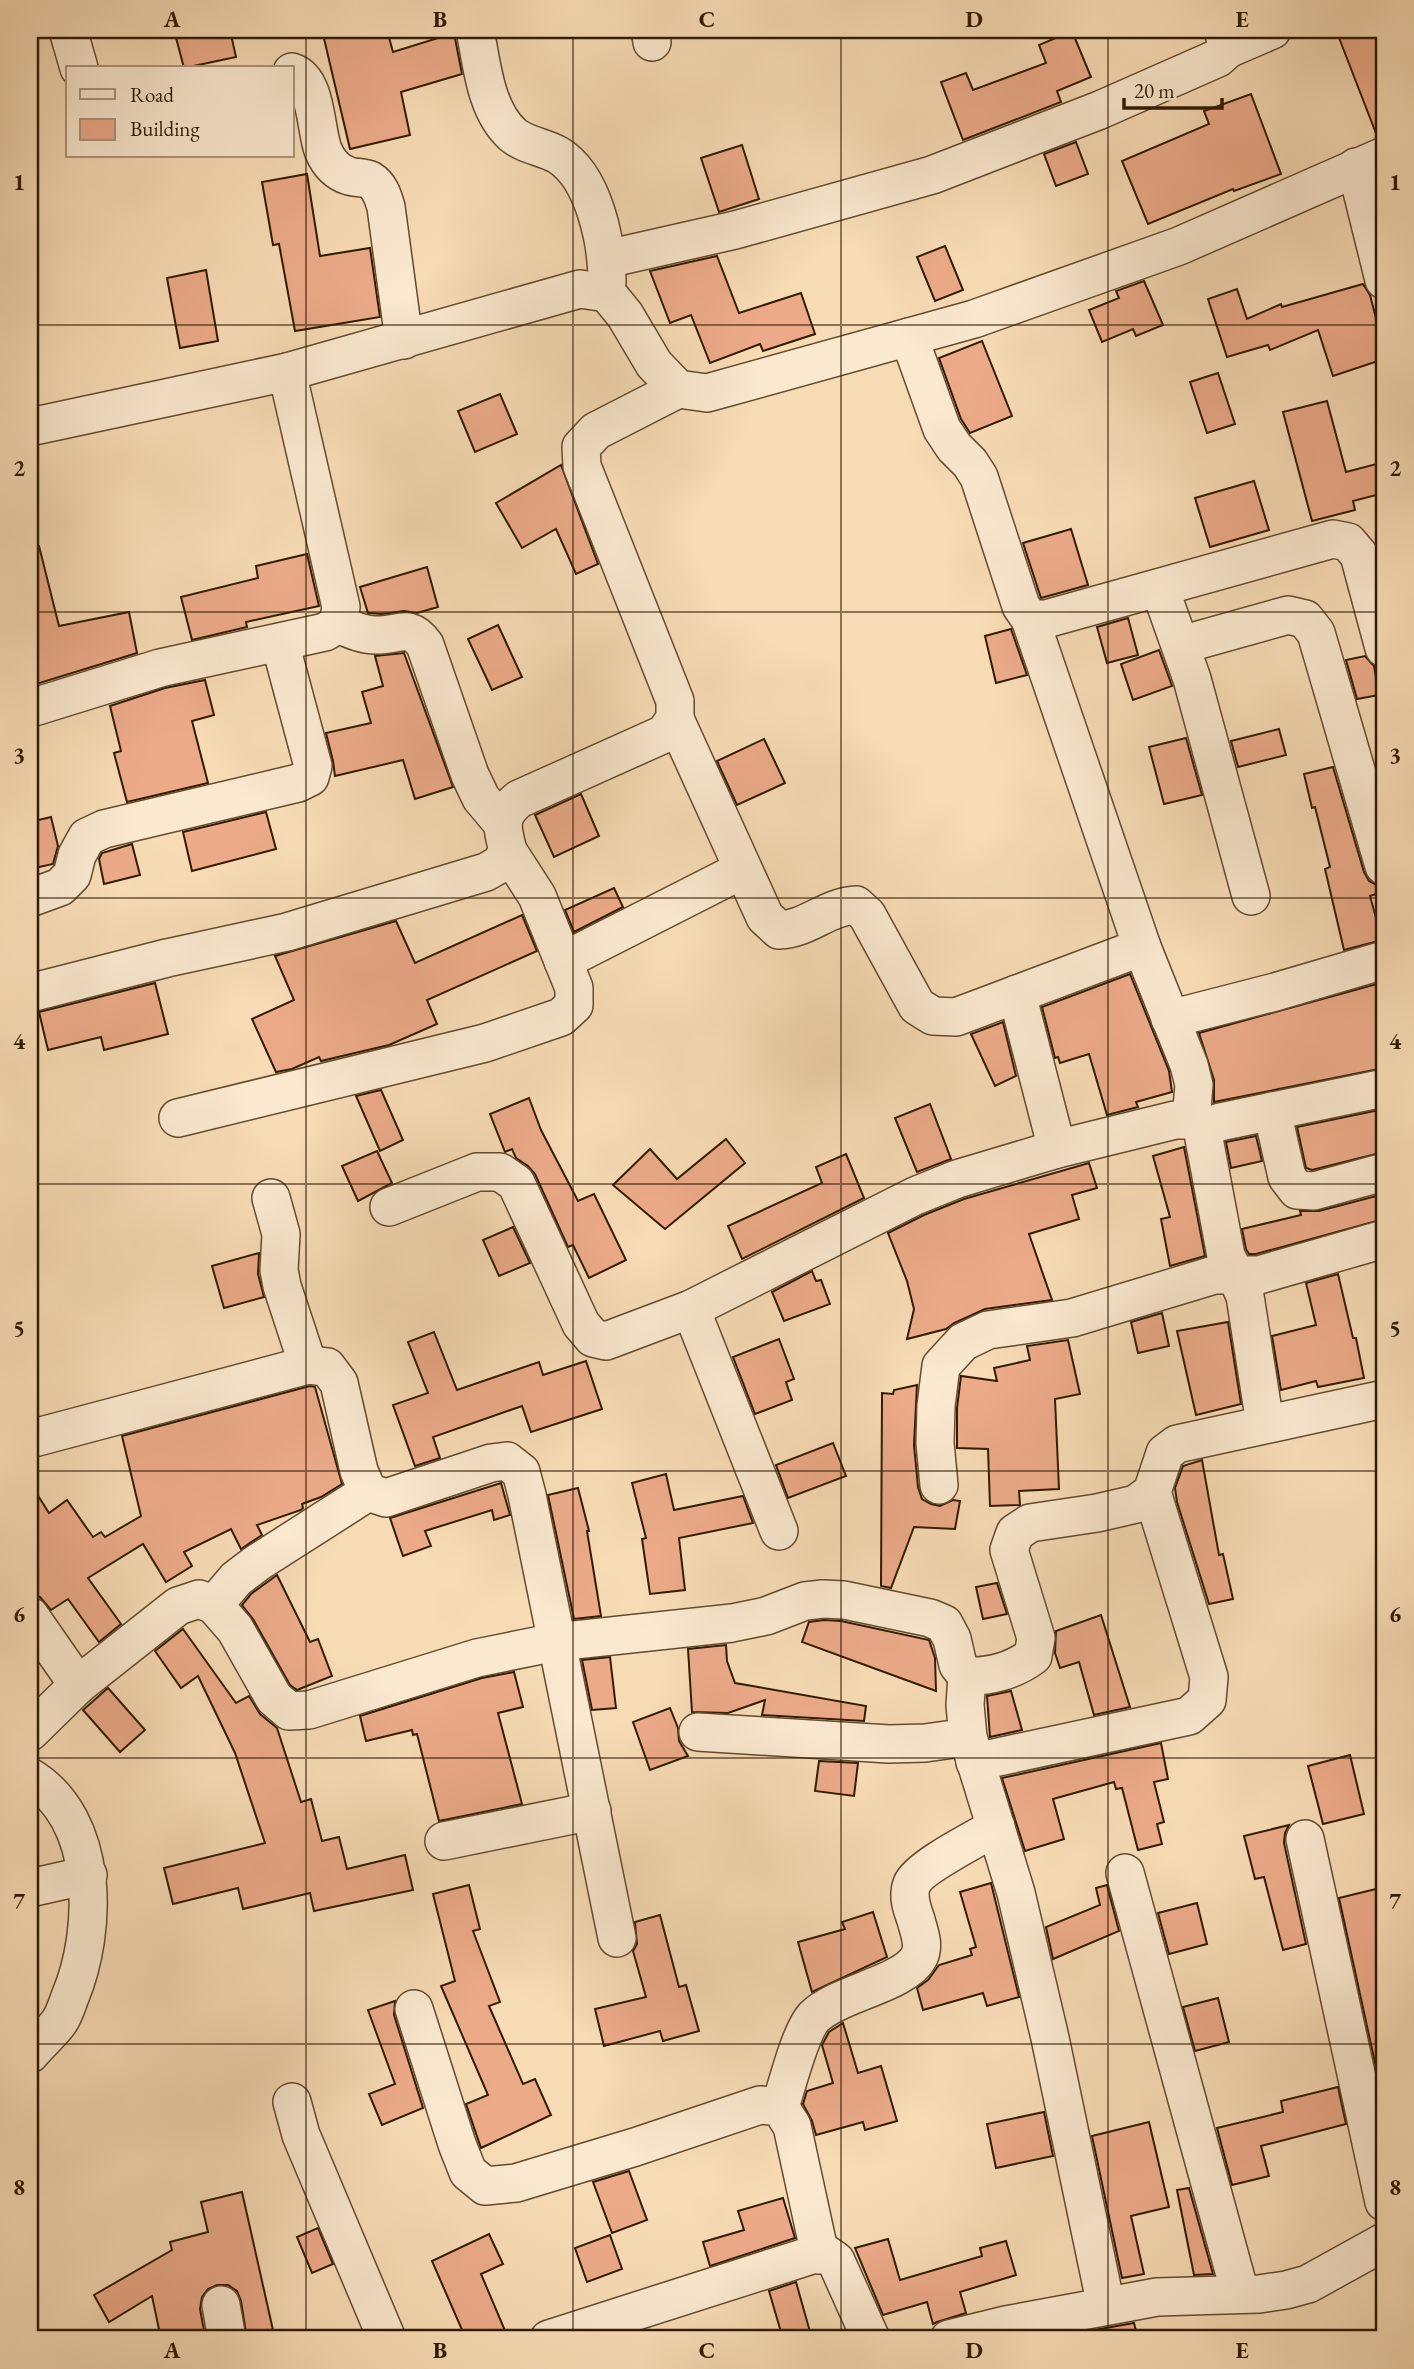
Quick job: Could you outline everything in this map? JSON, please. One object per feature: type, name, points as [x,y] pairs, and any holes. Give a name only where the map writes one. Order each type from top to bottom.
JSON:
[{"type":"street","points":[[68,30],[78,66]]},
{"type":"street","points":[[475,30],[496,113],[514,136],[558,156],[578,173],[591,196],[607,276],[625,315],[654,365],[678,388],[707,393],[974,319],[1179,246],[1370,161],[1384,280]]},
{"type":"street","points":[[30,427],[287,372],[580,289],[607,276],[735,230],[932,175],[1112,105],[1218,58],[1225,39],[1272,30]]},
{"type":"street","points":[[294,73],[299,74],[310,91],[323,149],[332,166],[349,176],[369,179],[381,190],[386,207],[404,340]]},
{"type":"street","points":[[909,337],[942,429],[979,477],[1021,606],[1030,619],[1142,947],[1189,1065],[1194,1085],[1196,1124],[1226,1256],[1245,1296],[1265,1424]]},
{"type":"street","points":[[31,708],[160,668],[325,632],[338,624],[341,607],[287,372]]},
{"type":"street","points":[[678,388],[596,431],[581,447],[582,466],[676,701],[675,719],[765,917],[779,930],[793,929],[840,906],[856,905],[867,915],[917,1006],[933,1016],[956,1017],[1142,947]]},
{"type":"street","points":[[1030,619],[1046,619],[1160,589],[1333,539],[1348,542],[1359,555],[1384,648]]},
{"type":"street","points":[[1160,589],[1181,645],[1251,896]]},
{"type":"street","points":[[1181,645],[1288,615],[1306,619],[1316,633],[1384,866]]},
{"type":"street","points":[[178,1118],[461,1049],[561,1017],[574,1005],[574,988],[537,896],[470,775],[425,645],[417,635],[408,631],[363,634],[338,624]]},
{"type":"street","points":[[30,898],[60,887],[72,876],[77,855],[87,837],[104,829],[298,783],[310,777],[313,766],[280,643]]},
{"type":"street","points":[[30,993],[167,958],[287,932],[486,872],[500,864],[509,807],[519,799],[664,734],[675,719]]},
{"type":"street","points":[[563,961],[742,870]]},
{"type":"street","points":[[1170,1019],[1384,960]]},
{"type":"street","points":[[1017,994],[1057,1149]]},
{"type":"street","points":[[389,1208],[477,1172],[500,1172],[516,1183],[581,1324],[593,1338],[606,1341],[691,1309],[915,1196],[957,1179],[1057,1149],[1175,1120],[1196,1124],[1220,1122],[1384,1088]]},
{"type":"street","points":[[1272,1111],[1287,1177],[1297,1190],[1314,1191],[1384,1172]]},
{"type":"street","points":[[271,1198],[281,1234],[279,1270],[282,1286],[309,1365]]},
{"type":"street","points":[[939,1485],[935,1443],[941,1366],[964,1342],[988,1330],[1072,1318],[1214,1275],[1259,1275],[1384,1239]]},
{"type":"street","points":[[691,1309],[779,1531]]},
{"type":"street","points":[[30,1439],[309,1365],[327,1367],[339,1384],[359,1471],[368,1492],[386,1498],[491,1463],[507,1461],[521,1472],[617,1938]]},
{"type":"street","points":[[967,1676],[982,1676],[1020,1666],[1033,1656],[1036,1638],[1009,1550],[1015,1533],[1030,1523],[1136,1504],[1152,1492],[1165,1453],[1177,1444],[1384,1399]]},
{"type":"street","points":[[214,1605],[236,1579],[257,1563],[368,1492]]},
{"type":"street","points":[[698,1732],[889,1744],[925,1743],[972,1750],[1189,1716],[1207,1700],[1209,1677],[1152,1492]]},
{"type":"street","points":[[30,1732],[78,1685],[178,1606],[199,1599],[214,1605],[235,1629],[274,1698],[289,1712],[309,1710],[477,1658],[556,1642],[732,1623],[766,1616],[805,1601],[844,1600],[930,1618],[944,1624],[952,1639],[958,1665],[967,1676],[965,1705],[972,1750],[1016,1893],[1050,2038],[1092,2319]]},
{"type":"street","points":[[30,1616],[78,1685]]},
{"type":"street","points":[[30,1777],[61,1805],[78,1838],[88,1875],[88,1927],[79,1975],[60,2021],[30,2054]]},
{"type":"street","points":[[444,1841],[592,1811]]},
{"type":"street","points":[[780,2107],[811,2020],[826,2007],[907,1971],[920,1956],[922,1940],[910,1901],[912,1884],[923,1871],[996,1827]]},
{"type":"street","points":[[1305,1839],[1384,2202]]},
{"type":"street","points":[[1125,1873],[1240,2293]]},
{"type":"street","points":[[30,1888],[88,1875]]},
{"type":"street","points":[[414,2009],[468,2172],[485,2186],[516,2183],[761,2105],[780,2107]]},
{"type":"street","points":[[292,2102],[301,2135],[387,2339]]},
{"type":"street","points":[[780,2107],[792,2126],[820,2255]]},
{"type":"street","points":[[949,2339],[1006,2325],[1092,2319],[1157,2297],[1259,2294],[1308,2284],[1384,2242]]},
{"type":"street","points":[[549,2339],[811,2255],[826,2254],[836,2261],[871,2339]]},
{"type":"building","points":[[174,30],[230,30],[236,57],[183,66]]},
{"type":"building","points":[[322,30],[387,30],[393,52],[454,33],[462,74],[401,92],[410,135],[350,149]]},
{"type":"building","points":[[1336,30],[1373,30],[1384,60],[1384,135],[1377,136]]},
{"type":"building","points":[[1072,31],[1091,77],[1057,91],[1061,102],[963,140],[941,82],[966,73],[973,90],[1046,63],[1039,45]]},
{"type":"building","points":[[1251,94],[1281,174],[1234,191],[1233,189],[1148,224],[1122,161],[1209,124],[1204,111]]},
{"type":"building","points":[[1076,142],[1088,174],[1056,186],[1044,154]]},
{"type":"building","points":[[742,145],[759,199],[719,212],[701,158]]},
{"type":"building","points":[[307,174],[320,256],[370,248],[380,317],[295,331],[279,244],[273,245],[262,182]]},
{"type":"building","points":[[945,246],[963,290],[935,301],[917,257]]},
{"type":"building","points":[[717,256],[739,313],[801,293],[815,334],[763,351],[760,344],[710,363],[691,315],[670,323],[650,271]]},
{"type":"building","points":[[206,270],[218,341],[180,348],[167,278]]},
{"type":"building","points":[[1144,281],[1163,325],[1136,336],[1133,329],[1102,342],[1089,310],[1119,298],[1116,291]]},
{"type":"building","points":[[1363,284],[1370,295],[1378,326],[1384,324],[1384,359],[1333,376],[1318,330],[1270,350],[1268,345],[1227,357],[1208,299],[1237,289],[1247,319],[1281,304],[1282,307]]},
{"type":"building","points":[[982,341],[1012,416],[970,433],[961,419],[939,358]]},
{"type":"building","points":[[1218,373],[1235,424],[1207,433],[1190,382]]},
{"type":"building","points":[[500,394],[517,434],[475,452],[458,411]]},
{"type":"building","points":[[1327,401],[1346,472],[1384,462],[1384,493],[1353,501],[1355,510],[1312,521],[1283,412]]},
{"type":"building","points":[[561,465],[598,564],[576,574],[556,529],[522,548],[496,503]]},
{"type":"building","points":[[1254,481],[1269,530],[1210,547],[1195,498]]},
{"type":"building","points":[[1071,529],[1088,585],[1041,598],[1023,543]]},
{"type":"building","points":[[39,546],[59,626],[129,612],[137,653],[30,686],[30,547]]},
{"type":"building","points":[[307,554],[319,606],[246,622],[247,627],[192,640],[181,597],[258,578],[256,566]]},
{"type":"building","points":[[427,567],[438,607],[417,613],[368,613],[360,587]]},
{"type":"building","points":[[1128,618],[1138,655],[1107,663],[1097,627]]},
{"type":"building","points":[[498,625],[522,677],[492,690],[468,639]]},
{"type":"building","points":[[1011,629],[1027,675],[996,683],[985,636]]},
{"type":"building","points":[[1159,650],[1172,686],[1133,700],[1121,664]]},
{"type":"building","points":[[404,653],[453,787],[415,799],[403,760],[335,776],[326,733],[371,723],[362,692],[383,686],[375,656]]},
{"type":"building","points":[[1365,656],[1374,666],[1379,695],[1357,699],[1346,660]]},
{"type":"building","points":[[205,680],[214,715],[192,721],[208,783],[127,802],[114,753],[121,751],[110,706],[165,688]]},
{"type":"building","points":[[1279,729],[1286,755],[1238,767],[1231,741]]},
{"type":"building","points":[[1186,738],[1202,795],[1164,804],[1149,747]]},
{"type":"building","points":[[764,739],[785,783],[737,805],[717,761]]},
{"type":"building","points":[[1333,767],[1364,872],[1369,881],[1377,885],[1379,893],[1370,896],[1382,940],[1344,950],[1325,869],[1330,867],[1304,774]]},
{"type":"building","points":[[581,794],[599,836],[554,857],[535,815]]},
{"type":"building","points":[[266,812],[276,849],[192,871],[183,832]]},
{"type":"building","points":[[51,817],[58,846],[53,864],[30,869],[30,822]]},
{"type":"building","points":[[132,844],[140,875],[104,884],[99,859],[102,853]]},
{"type":"building","points":[[614,888],[623,907],[574,932],[565,910]]},
{"type":"building","points":[[522,915],[537,951],[427,1000],[437,1024],[389,1045],[321,1061],[319,1057],[292,1069],[276,1072],[252,1019],[294,1000],[275,956],[396,921],[415,963]]},
{"type":"building","points":[[1130,974],[1169,1071],[1172,1092],[1136,1102],[1138,1107],[1107,1115],[1089,1054],[1060,1063],[1058,1057],[1055,1058],[1042,1007]]},
{"type":"building","points":[[1384,982],[1384,1068],[1214,1102],[1214,1080],[1199,1033]]},
{"type":"building","points":[[155,983],[168,1034],[104,1050],[101,1037],[48,1050],[39,1012]]},
{"type":"building","points":[[1003,1022],[1016,1076],[995,1086],[971,1034]]},
{"type":"building","points":[[381,1090],[403,1140],[380,1151],[356,1096]]},
{"type":"building","points":[[529,1098],[541,1130],[578,1201],[594,1194],[626,1260],[589,1278],[573,1245],[568,1247],[535,1174],[516,1158],[512,1149],[505,1152],[490,1114]]},
{"type":"building","points":[[930,1104],[951,1159],[917,1172],[895,1118]]},
{"type":"building","points":[[1384,1109],[1384,1152],[1312,1170],[1306,1168],[1297,1127]]},
{"type":"building","points":[[1256,1136],[1262,1161],[1231,1168],[1226,1142]]},
{"type":"building","points":[[726,1139],[745,1163],[665,1229],[613,1185],[650,1149],[677,1179]]},
{"type":"building","points":[[1184,1147],[1205,1256],[1170,1266],[1161,1219],[1170,1217],[1153,1156]]},
{"type":"building","points":[[377,1151],[392,1183],[358,1201],[342,1166]]},
{"type":"building","points":[[846,1154],[864,1198],[742,1259],[728,1226],[822,1183],[816,1167]]},
{"type":"building","points":[[1089,1163],[1097,1188],[1072,1195],[1079,1219],[1029,1234],[1052,1300],[985,1309],[946,1329],[907,1339],[914,1309],[907,1281],[888,1233],[964,1199]]},
{"type":"building","points":[[1384,1194],[1384,1219],[1256,1254],[1249,1254],[1246,1249],[1242,1229],[1301,1215],[1300,1211],[1319,1211]]},
{"type":"building","points":[[513,1227],[530,1263],[499,1276],[483,1240]]},
{"type":"building","points":[[259,1253],[258,1274],[264,1297],[224,1308],[212,1266]]},
{"type":"building","points":[[812,1271],[816,1281],[821,1280],[830,1304],[784,1321],[772,1292]]},
{"type":"building","points":[[1338,1274],[1364,1378],[1318,1387],[1316,1381],[1281,1390],[1272,1336],[1316,1325],[1306,1283]]},
{"type":"building","points":[[1162,1313],[1169,1346],[1138,1353],[1131,1322]]},
{"type":"building","points":[[1228,1322],[1241,1404],[1196,1415],[1177,1331]]},
{"type":"building","points":[[434,1332],[457,1390],[539,1362],[543,1375],[586,1361],[602,1409],[531,1432],[522,1406],[433,1437],[440,1458],[415,1466],[393,1405],[428,1393],[408,1342]]},
{"type":"building","points":[[779,1339],[794,1379],[786,1382],[792,1400],[755,1414],[733,1357]]},
{"type":"building","points":[[1068,1340],[1080,1394],[1055,1399],[1059,1489],[1019,1491],[1020,1505],[990,1506],[988,1449],[957,1448],[957,1408],[961,1376],[997,1381],[994,1368],[1030,1360],[1027,1346]]},
{"type":"building","points":[[917,1385],[914,1445],[918,1487],[922,1499],[940,1506],[953,1500],[960,1501],[955,1529],[914,1527],[891,1588],[881,1586],[882,1393],[893,1394],[894,1390]]},
{"type":"building","points":[[310,1386],[315,1387],[342,1484],[321,1497],[302,1504],[301,1510],[257,1525],[262,1535],[241,1549],[231,1529],[184,1552],[192,1566],[166,1582],[143,1544],[88,1578],[121,1624],[99,1642],[68,1599],[51,1610],[40,1597],[30,1595],[30,1483],[49,1513],[67,1500],[93,1537],[101,1532],[105,1537],[141,1516],[122,1436]]},
{"type":"building","points":[[833,1443],[846,1476],[788,1498],[776,1465]]},
{"type":"building","points":[[1202,1460],[1219,1555],[1223,1554],[1233,1599],[1209,1604],[1175,1488],[1183,1466]]},
{"type":"building","points":[[666,1474],[674,1510],[743,1496],[753,1523],[679,1538],[685,1590],[650,1594],[642,1539],[646,1538],[632,1483]]},
{"type":"building","points":[[501,1483],[510,1515],[494,1520],[492,1510],[425,1531],[431,1546],[403,1556],[390,1518]]},
{"type":"building","points":[[578,1488],[589,1531],[601,1616],[574,1619],[548,1495]]},
{"type":"building","points":[[277,1575],[310,1642],[318,1639],[332,1676],[297,1690],[290,1685],[253,1619],[242,1605],[251,1594]]},
{"type":"building","points":[[997,1583],[1007,1614],[983,1619],[976,1587]]},
{"type":"building","points":[[1101,1615],[1130,1707],[1094,1715],[1079,1662],[1060,1668],[1055,1653],[1056,1631]]},
{"type":"building","points":[[841,1621],[929,1640],[935,1658],[936,1691],[802,1642],[809,1622]]},
{"type":"building","points":[[183,1629],[236,1703],[249,1696],[260,1714],[277,1728],[301,1802],[311,1799],[322,1841],[339,1837],[347,1869],[405,1855],[413,1890],[314,1911],[310,1893],[243,1909],[238,1888],[173,1904],[164,1868],[265,1843],[235,1753],[198,1676],[181,1688],[155,1651]]},
{"type":"building","points":[[726,1645],[727,1661],[735,1683],[866,1706],[864,1721],[762,1715],[765,1700],[728,1713],[692,1712],[688,1649]]},
{"type":"building","points":[[610,1657],[616,1708],[592,1710],[582,1660]]},
{"type":"building","points":[[514,1672],[523,1707],[498,1713],[522,1804],[439,1821],[417,1734],[413,1735],[412,1730],[366,1741],[360,1716],[482,1678]]},
{"type":"building","points":[[108,1688],[145,1730],[120,1752],[83,1710]]},
{"type":"building","points":[[1011,1691],[1022,1730],[990,1737],[987,1696]]},
{"type":"building","points":[[670,1708],[678,1728],[679,1741],[688,1756],[650,1770],[633,1722]]},
{"type":"building","points":[[1161,1743],[1168,1779],[1154,1782],[1164,1822],[1157,1824],[1162,1844],[1138,1850],[1122,1788],[1116,1789],[1114,1782],[1053,1799],[1064,1839],[1025,1851],[1002,1778]]},
{"type":"building","points":[[1350,1755],[1364,1814],[1323,1824],[1308,1766]]},
{"type":"building","points":[[819,1761],[858,1763],[854,1796],[815,1791]]},
{"type":"building","points":[[1289,1825],[1284,1843],[1306,1944],[1283,1950],[1264,1877],[1255,1879],[1244,1836]]},
{"type":"building","points":[[991,1883],[1019,1997],[987,2006],[983,1993],[923,2010],[917,1988],[928,1980],[939,1965],[972,1955],[970,1949],[976,1947],[960,1892]]},
{"type":"building","points":[[469,1885],[480,1929],[473,1931],[500,2002],[489,2006],[523,2084],[535,2079],[551,2115],[481,2148],[466,2104],[488,2095],[441,1986],[455,1981],[433,1894]]},
{"type":"building","points":[[1107,1885],[1119,1931],[1053,1959],[1046,1927],[1100,1905],[1096,1888]]},
{"type":"building","points":[[1384,1887],[1384,2104],[1339,1898]]},
{"type":"building","points":[[1197,1903],[1207,1944],[1169,1954],[1158,1913]]},
{"type":"building","points":[[873,1912],[887,1957],[812,1992],[798,1942],[845,1929],[842,1922]]},
{"type":"building","points":[[660,1915],[679,1987],[686,1985],[699,2031],[663,2041],[660,2031],[604,2046],[595,2009],[646,1997],[633,1951],[637,1944],[635,1922]]},
{"type":"building","points":[[1218,1998],[1229,2042],[1195,2051],[1183,2007]]},
{"type":"building","points":[[395,2001],[394,2015],[423,2108],[382,2125],[369,2094],[395,2084],[368,2010]]},
{"type":"building","points":[[843,2023],[858,2073],[881,2066],[897,2121],[865,2130],[863,2122],[816,2135],[803,2104],[807,2091],[833,2083],[822,2045],[829,2032]]},
{"type":"building","points":[[1338,2087],[1346,2124],[1261,2146],[1269,2176],[1232,2185],[1217,2128],[1283,2112],[1281,2101]]},
{"type":"building","points":[[1044,2112],[1053,2156],[996,2168],[987,2124]]},
{"type":"building","points":[[1149,2122],[1169,2207],[1131,2216],[1144,2274],[1122,2278],[1092,2136]]},
{"type":"building","points":[[629,2171],[647,2220],[612,2233],[593,2182]]},
{"type":"building","points":[[1189,2188],[1213,2274],[1194,2275],[1177,2190]]},
{"type":"building","points":[[242,2192],[275,2339],[247,2339],[241,2301],[237,2291],[228,2285],[217,2285],[208,2289],[202,2297],[200,2309],[205,2336],[161,2339],[152,2296],[109,2322],[94,2295],[172,2250],[170,2242],[208,2232],[201,2202]]},
{"type":"building","points":[[783,2198],[795,2238],[710,2266],[703,2242],[744,2230],[738,2211]]},
{"type":"building","points":[[318,2228],[333,2264],[312,2273],[297,2237]]},
{"type":"building","points":[[489,2234],[503,2264],[481,2274],[506,2333],[493,2339],[466,2339],[432,2261]]},
{"type":"building","points":[[610,2235],[622,2269],[587,2282],[575,2248]]},
{"type":"building","points":[[888,2239],[900,2280],[982,2256],[980,2248],[1006,2241],[1016,2275],[960,2292],[966,2313],[933,2324],[927,2302],[883,2315],[855,2248]]},
{"type":"building","points":[[796,2282],[812,2339],[783,2339],[769,2291]]},
{"type":"building","points":[[1134,2323],[1138,2339],[1044,2339]]}]
